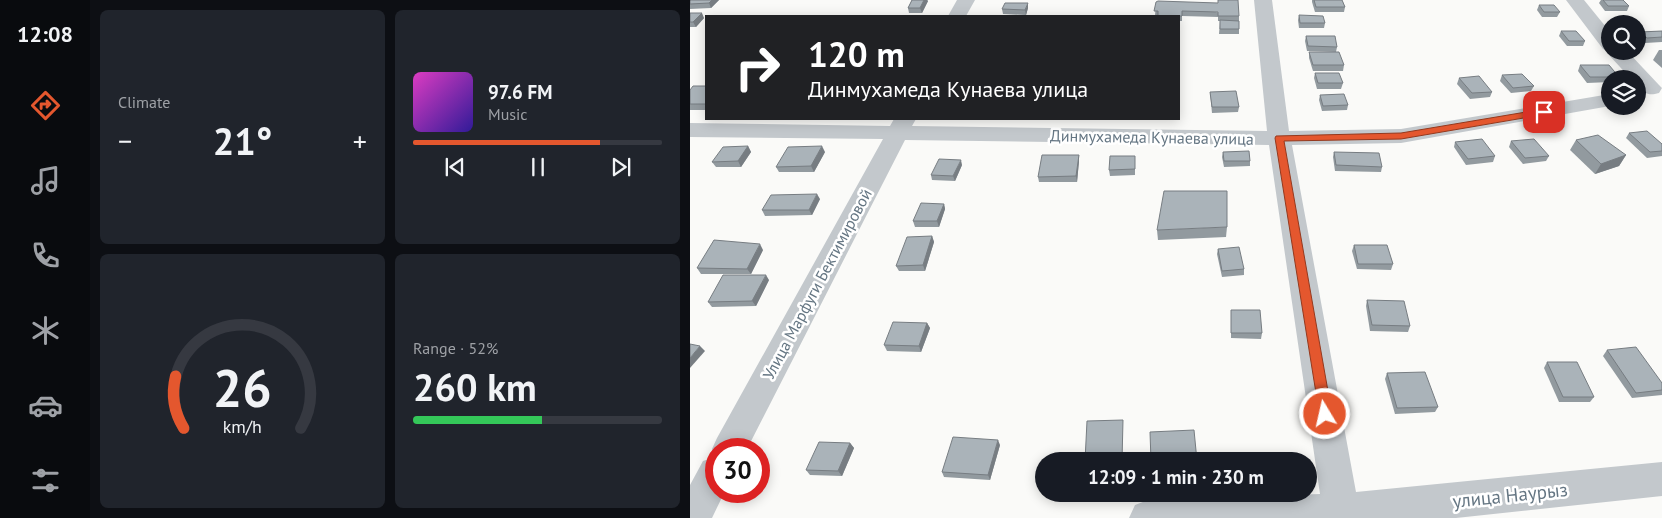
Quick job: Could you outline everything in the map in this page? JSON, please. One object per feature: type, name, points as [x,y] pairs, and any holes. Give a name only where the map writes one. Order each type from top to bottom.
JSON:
[{"type":"street","points":[[958,15],[966,0]]},
{"type":"street","points":[[1263,0],[1279,138],[1330,514]]},
{"type":"street","points":[[1575,0],[1601,33]]},
{"type":"street","points":[[1624,60],[1651,89]]},
{"type":"street","name":"Динмухамеда Кунаева улица","points":[[690,130],[902,126],[1279,138],[1401,136],[1601,102]]},
{"type":"street","name":"Улица Марфуги Бектимировой","points":[[735,438],[902,126]]},
{"type":"street","name":"улица Наурыз","points":[[1148,518],[1330,514],[1662,479]]},
{"type":"street","points":[[692,518],[705,494]]},
{"type":"building","points":[[691,0],[712,0],[709,3],[690,4]]},
{"type":"building","points":[[912,0],[924,0],[920,8],[908,8]]},
{"type":"building","points":[[1218,0],[1238,0],[1239,16],[1218,16],[1218,12],[1182,11],[1182,16],[1158,15],[1158,11],[1154,11],[1158,1],[1218,3]]},
{"type":"building","points":[[1314,0],[1342,0],[1345,7],[1316,7]]},
{"type":"building","points":[[1603,0],[1623,0],[1629,6],[1608,6]]},
{"type":"building","points":[[1005,3],[1028,3],[1025,10],[1002,9]]},
{"type":"building","points":[[1539,5],[1554,5],[1560,12],[1544,12]]},
{"type":"building","points":[[690,13],[702,13],[693,22],[690,22]]},
{"type":"building","points":[[1299,15],[1323,16],[1325,23],[1300,23]]},
{"type":"building","points":[[1220,20],[1239,21],[1239,29],[1220,29]]},
{"type":"building","points":[[1561,31],[1576,31],[1585,41],[1569,41]]},
{"type":"building","points":[[1662,31],[1662,37],[1647,38],[1646,32]]},
{"type":"building","points":[[1306,36],[1335,36],[1337,47],[1308,46]]},
{"type":"building","points":[[1309,52],[1339,52],[1344,65],[1313,65]]},
{"type":"building","points":[[1580,65],[1609,65],[1613,70],[1601,70],[1601,77],[1590,77]]},
{"type":"building","points":[[1315,73],[1339,73],[1343,83],[1318,83]]},
{"type":"building","points":[[1522,74],[1534,86],[1513,88],[1502,75]]},
{"type":"building","points":[[1479,76],[1492,92],[1472,93],[1459,78]]},
{"type":"building","points":[[693,86],[705,86],[705,104],[690,104],[690,90]]},
{"type":"building","points":[[1236,91],[1239,107],[1212,107],[1210,92]]},
{"type":"building","points":[[1344,94],[1348,105],[1323,106],[1320,95]]},
{"type":"building","points":[[1647,131],[1662,144],[1662,151],[1650,152],[1629,133]]},
{"type":"building","points":[[1598,135],[1626,155],[1601,164],[1576,140]]},
{"type":"building","points":[[1482,139],[1495,156],[1468,159],[1455,142]]},
{"type":"building","points":[[1534,139],[1549,156],[1525,158],[1511,141]]},
{"type":"building","points":[[748,146],[738,161],[712,162],[723,147]]},
{"type":"building","points":[[822,146],[811,166],[776,167],[788,147]]},
{"type":"building","points":[[1249,151],[1250,161],[1224,161],[1223,152]]},
{"type":"building","points":[[1334,152],[1379,153],[1382,167],[1336,165]]},
{"type":"building","points":[[1042,155],[1079,155],[1076,176],[1038,177]]},
{"type":"building","points":[[1110,156],[1135,156],[1135,169],[1109,170]]},
{"type":"building","points":[[939,159],[961,160],[953,176],[931,175]]},
{"type":"building","points":[[1164,191],[1227,191],[1227,227],[1157,230]]},
{"type":"building","points":[[817,194],[809,210],[762,210],[771,195]]},
{"type":"building","points":[[921,203],[944,204],[937,221],[913,221]]},
{"type":"building","points":[[932,236],[923,265],[896,266],[907,237]]},
{"type":"building","points":[[714,240],[760,244],[747,269],[697,268]]},
{"type":"building","points":[[1354,245],[1387,245],[1393,264],[1358,264]]},
{"type":"building","points":[[1239,247],[1244,269],[1222,271],[1218,249]]},
{"type":"building","points":[[723,275],[766,275],[752,301],[708,302]]},
{"type":"building","points":[[1367,300],[1404,301],[1410,326],[1372,325]]},
{"type":"building","points":[[1231,310],[1260,310],[1262,333],[1231,333]]},
{"type":"building","points":[[893,322],[927,323],[919,346],[884,345]]},
{"type":"building","points":[[690,344],[700,346],[690,358]]},
{"type":"building","points":[[1636,347],[1662,383],[1662,390],[1636,393],[1607,350]]},
{"type":"building","points":[[1547,362],[1577,362],[1594,397],[1563,397]]},
{"type":"building","points":[[1425,372],[1438,407],[1397,408],[1387,373]]},
{"type":"building","points":[[1123,420],[1122,452],[1085,452],[1087,421]]},
{"type":"building","points":[[1194,430],[1196,452],[1151,452],[1150,432]]},
{"type":"building","points":[[953,437],[998,440],[988,475],[942,472]]},
{"type":"building","points":[[819,442],[850,443],[838,471],[806,470]]},
{"type":"route","points":[[1325,414],[1279,138],[1401,136],[1544,112]]}]
